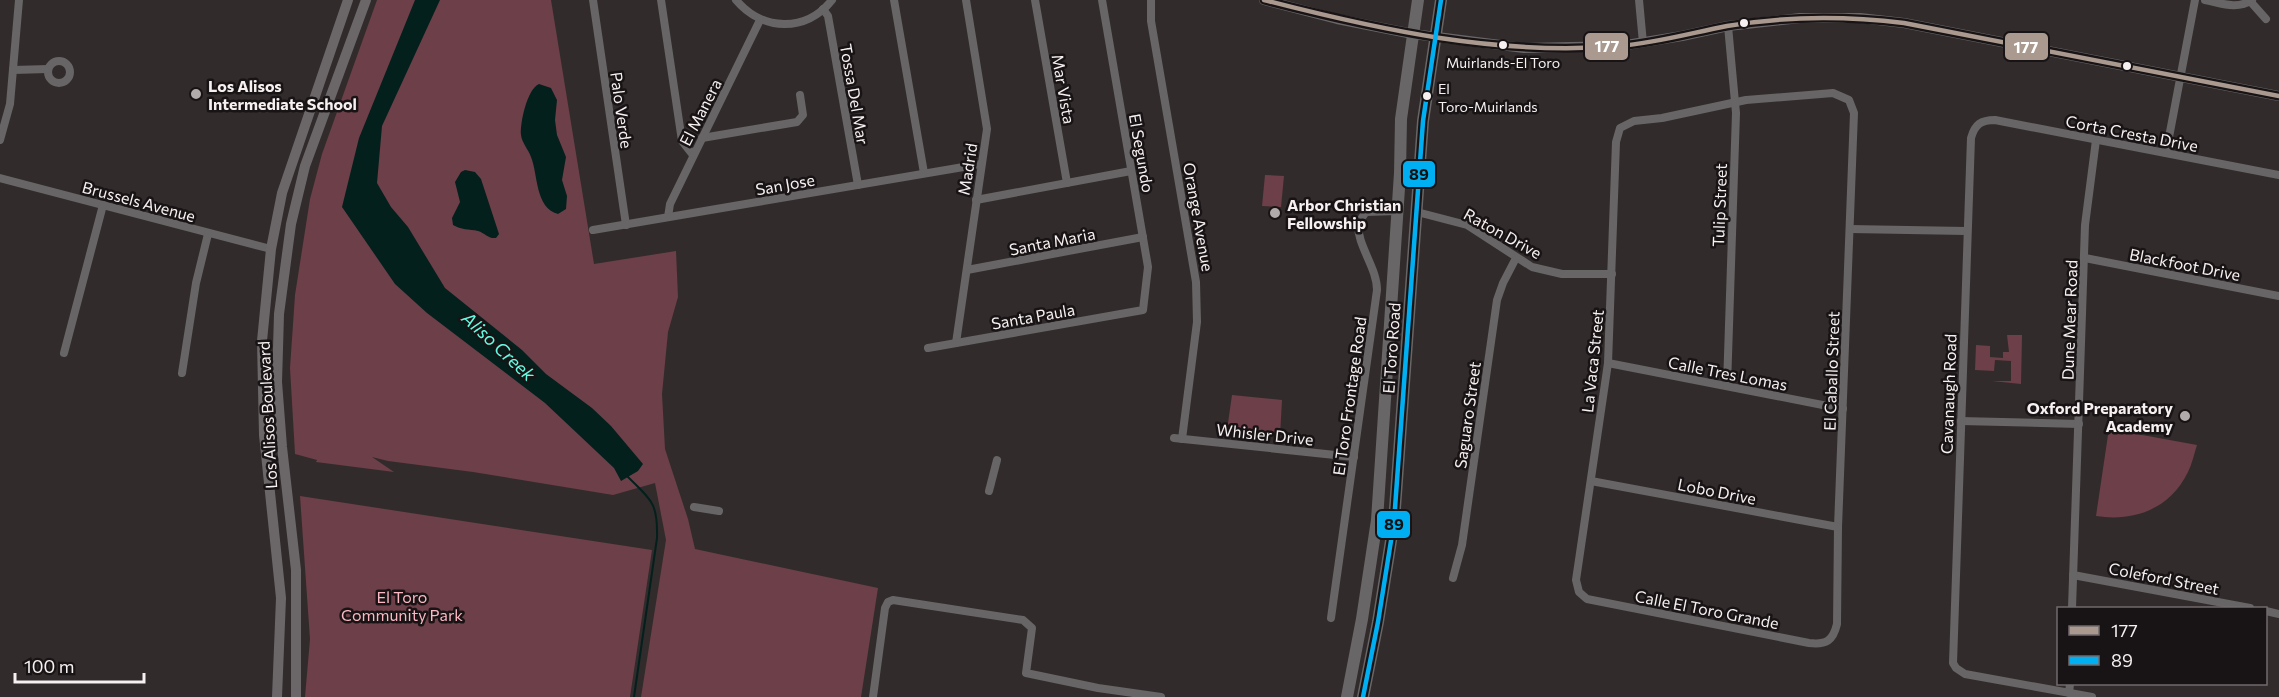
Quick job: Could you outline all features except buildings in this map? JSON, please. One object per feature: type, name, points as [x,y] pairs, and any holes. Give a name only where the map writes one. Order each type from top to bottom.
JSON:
[{"type":"main road","name":"Los Alisos Boulevard","points":[[277,697],[281,598],[264,444],[262,341],[272,249],[282,193],[348,0]]},
{"type":"main road","name":"Los Alisos Boulevard","points":[[296,697],[296,570],[282,447],[277,348],[282,284],[291,224],[305,166],[366,0]]},
{"type":"main road","points":[[1264,0],[1337,19],[1413,34],[1547,49],[1643,43],[1756,22],[1828,17],[1904,23],[2279,96]]},
{"type":"main road","name":"El Toro Road","points":[[1347,697],[1377,520],[1400,173],[1401,119],[1418,0]]},
{"type":"main road","name":"El Toro Road","points":[[1364,697],[1394,522],[1424,121],[1441,0]]},
{"type":"main road","points":[[1396,211],[1417,212]]},
{"type":"street","points":[[0,140],[10,104],[19,0]]},
{"type":"street","name":"Palo Verde","points":[[593,0],[626,225]]},
{"type":"street","points":[[661,0],[682,141],[693,155]]},
{"type":"street","points":[[736,0],[747,12],[760,20],[789,24],[807,20],[831,0]]},
{"type":"street","points":[[894,0],[924,173]]},
{"type":"street","name":"Madrid","points":[[957,343],[987,120],[966,0]]},
{"type":"street","name":"Mar Vista","points":[[1035,0],[1067,183]]},
{"type":"street","name":"El Segundo","points":[[1102,0],[1148,267],[1143,310]]},
{"type":"street","name":"Orange Avenue","points":[[1152,0],[1151,21],[1196,282],[1197,322],[1178,439]]},
{"type":"street","points":[[1639,0],[1643,43]]},
{"type":"street","points":[[2166,153],[2194,0]]},
{"type":"street","points":[[2205,0],[2237,6],[2251,1],[2266,20]]},
{"type":"street","name":"Tossa Del Mar","points":[[823,9],[828,16],[858,185]]},
{"type":"street","name":"El Manera","points":[[668,217],[670,204],[760,20]]},
{"type":"street","name":"Tulip Street","points":[[1727,386],[1735,103],[1728,26]]},
{"type":"street","points":[[13,69],[48,69]]},
{"type":"street","name":"El Caballo Street","points":[[1735,103],[1833,93],[1849,100],[1854,113],[1838,527],[1837,624],[1835,634],[1829,642]]},
{"type":"street","points":[[702,138],[797,122],[803,115],[800,95]]},
{"type":"street","name":"La Vaca Street","points":[[1581,594],[1576,580],[1608,363],[1616,142],[1620,128],[1634,121],[1662,118],[1735,103]]},
{"type":"street","name":"Corta Cresta Drive","points":[[1979,122],[1995,120],[2279,175]]},
{"type":"street","name":"Cavanaugh Road","points":[[1979,122],[1973,129],[1971,138],[1966,231],[1952,658],[1956,668],[1965,674],[2069,693]]},
{"type":"street","name":"Dune Mear Road","points":[[2072,607],[2086,204],[2096,140]]},
{"type":"street","name":"San Jose","points":[[593,230],[981,164]]},
{"type":"street","points":[[976,200],[1131,171]]},
{"type":"street","name":"Brussels Avenue","points":[[0,178],[272,249]]},
{"type":"street","points":[[64,353],[103,205]]},
{"type":"street","name":"El Toro Frontage Road","points":[[1331,618],[1377,290],[1376,280],[1359,235],[1358,224],[1366,212],[1396,211]]},
{"type":"street","name":"Raton Drive","points":[[1417,212],[1467,225],[1532,267],[1562,274],[1612,274]]},
{"type":"street","points":[[1850,229],[1966,231]]},
{"type":"street","points":[[182,373],[196,283],[208,234]]},
{"type":"street","name":"Santa Maria","points":[[967,270],[1143,237]]},
{"type":"street","name":"Saguaro Street","points":[[1453,578],[1462,545],[1497,300],[1516,258]]},
{"type":"street","name":"Blackfoot Drive","points":[[2085,258],[2279,296]]},
{"type":"street","name":"Santa Paula","points":[[928,348],[1143,310]]},
{"type":"street","name":"Calle Tres Lomas","points":[[1608,363],[1843,409]]},
{"type":"street","points":[[1961,420],[2079,424]]},
{"type":"street","name":"Whisler Drive","points":[[1178,439],[1354,457]]},
{"type":"street","points":[[989,491],[997,460]]},
{"type":"street","name":"Lobo Drive","points":[[1591,481],[1838,527]]},
{"type":"street","points":[[694,507],[719,511]]},
{"type":"street","name":"Coleford Street","points":[[2073,575],[2240,607]]},
{"type":"street","name":"Calle El Toro Grande","points":[[1581,594],[1587,599],[1596,601],[1809,643],[1829,642]]},
{"type":"street","points":[[873,697],[885,608],[888,602],[900,601],[1023,620],[1031,625],[1032,632],[1026,673],[1098,688],[1161,697]]},
{"type":"street","points":[[2070,685],[2069,693],[2092,697]]},
{"type":"green space","points":[[377,0],[551,0],[594,264],[676,251],[678,297],[668,332],[662,394],[665,449],[688,519],[695,549],[878,588],[861,697],[641,697],[666,540],[655,483],[613,495],[372,457],[394,472],[316,462],[317,460],[295,454],[290,368],[295,295],[310,199],[322,154]]},
{"type":"green space","points":[[1265,175],[1284,176],[1281,207],[1262,206]]},
{"type":"green space","points":[[2007,335],[2022,335],[2021,384],[1992,381],[2011,381],[2011,361],[1995,360],[1994,371],[1975,370],[1976,345],[1990,346],[1990,357],[2003,358],[2003,352],[2009,352]]},
{"type":"green space","points":[[1232,395],[1282,400],[1280,436],[1227,430]]},
{"type":"green space","points":[[2115,430],[2197,445],[2189,469],[2180,485],[2161,504],[2150,510],[2124,517],[2096,516],[2108,435]]},
{"type":"green space","name":"El Toro Community Park","points":[[300,496],[652,550],[630,697],[305,697],[310,639]]},
{"type":"water","points":[[415,0],[440,0],[382,126],[377,183],[391,207],[408,227],[445,288],[522,350],[546,374],[592,408],[611,426],[643,464],[638,471],[621,481],[614,468],[545,403],[427,313],[395,284],[342,207],[359,138]]},
{"type":"water","points":[[539,84],[551,88],[557,100],[555,120],[557,135],[566,157],[562,180],[567,196],[566,209],[558,214],[551,211],[541,198],[531,157],[521,135],[523,115],[528,99]]},
{"type":"water","points":[[465,170],[475,172],[481,179],[499,234],[496,238],[453,225],[452,218],[460,202],[455,182]]},
{"type":"waterway","name":"Aliso Creek","points":[[627,476],[651,502],[657,526],[634,697]]},
{"type":"transit line","name":"177","points":[[1264,0],[1352,21],[1440,38],[1529,47],[1574,48],[1633,45],[1727,26],[1771,20],[1838,18],[1904,23],[2279,96]]},
{"type":"transit line","name":"89","points":[[1363,697],[1394,522],[1423,121],[1441,0]]},
{"type":"place","name":"Muirlands-El Toro","points":[[1503,45]]},
{"type":"place","name":"Los Alisos Intermediate School","points":[[196,94]]},
{"type":"place","name":"El Toro-Muirlands","points":[[1427,96]]},
{"type":"place","name":"Arbor Christian Fellowship","points":[[1275,213]]},
{"type":"place","name":"Oxford Preparatory Academy","points":[[2185,416]]}]
